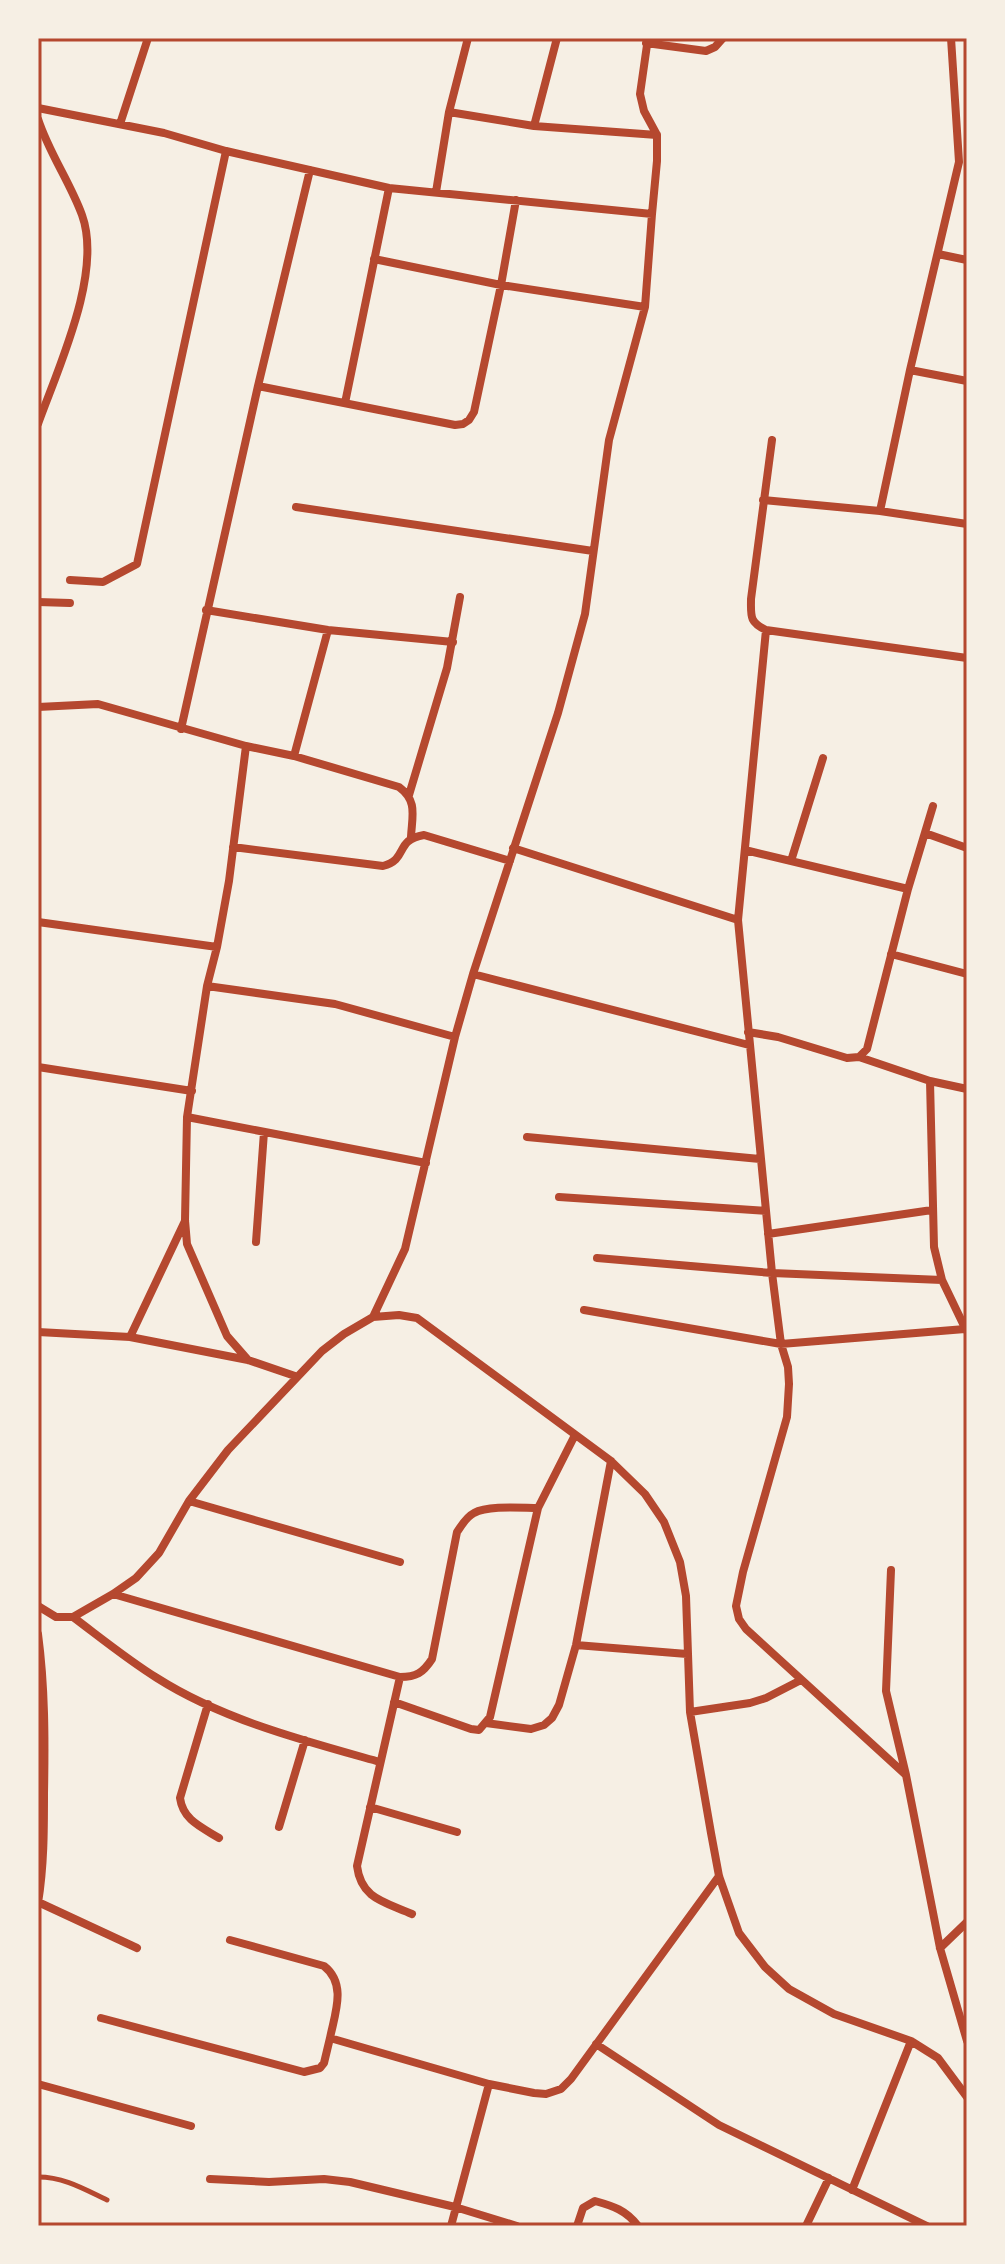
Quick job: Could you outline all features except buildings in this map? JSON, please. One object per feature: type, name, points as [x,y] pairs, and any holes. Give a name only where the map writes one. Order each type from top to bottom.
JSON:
[{"type":"street","points":[[120,124],[148,38]]},
{"type":"street","points":[[436,192],[449,112],[468,38]]},
{"type":"street","points":[[534,126],[557,38]]},
{"type":"street","points":[[373,1317],[405,1249],[455,1037],[558,713],[585,614],[609,440],[645,307],[657,161],[657,135],[644,111],[640,94],[647,40],[706,51],[723,38]]},
{"type":"street","points":[[880,511],[959,162],[951,38]]},
{"type":"street","points":[[38,108],[164,133],[226,151],[389,188],[652,214]]},
{"type":"street","points":[[449,112],[534,126],[657,135]]},
{"type":"street","points":[[38,119],[45,141],[83,218],[88,260],[74,321],[38,424]]},
{"type":"street","points":[[70,580],[103,582],[137,564],[226,151]]},
{"type":"street","points":[[181,729],[310,170]]},
{"type":"street","points":[[345,403],[389,188]]},
{"type":"street","points":[[258,386],[455,425],[469,420],[480,388],[516,200]]},
{"type":"street","points":[[938,254],[967,260]]},
{"type":"street","points":[[374,259],[501,285],[645,307]]},
{"type":"street","points":[[910,370],[967,381]]},
{"type":"street","points":[[772,440],[751,599],[751,615],[756,626],[766,630],[967,658]]},
{"type":"street","points":[[763,500],[880,511],[967,524]]},
{"type":"street","points":[[296,507],[593,551]]},
{"type":"street","points":[[409,795],[453,642],[460,597]]},
{"type":"street","points":[[38,602],[70,603]]},
{"type":"street","points":[[206,610],[328,630],[453,642]]},
{"type":"street","points":[[294,756],[328,630]]},
{"type":"street","points":[[766,630],[738,920],[772,1273],[789,1384],[787,1417],[736,1606],[739,1619],[746,1629],[906,1775]]},
{"type":"street","points":[[38,707],[98,704],[399,787],[409,795],[413,806],[411,837]]},
{"type":"street","points":[[246,746],[233,847],[187,1117],[185,1220],[187,1244],[227,1336],[248,1360]]},
{"type":"street","points":[[791,861],[823,758]]},
{"type":"street","points":[[859,1057],[867,1049],[933,806]]},
{"type":"street","points":[[925,833],[967,848]]},
{"type":"street","points":[[233,847],[383,866],[391,864],[398,857],[411,837],[424,835],[510,861]]},
{"type":"street","points":[[513,848],[738,920]]},
{"type":"street","points":[[745,850],[908,889]]},
{"type":"street","points":[[38,922],[217,947]]},
{"type":"street","points":[[891,954],[967,974]]},
{"type":"street","points":[[473,974],[749,1045]]},
{"type":"street","points":[[207,986],[335,1004],[455,1037]]},
{"type":"street","points":[[748,1032],[778,1037],[847,1058],[859,1057],[930,1081],[967,1089]]},
{"type":"street","points":[[38,1067],[192,1091]]},
{"type":"street","points":[[584,1310],[781,1344],[966,1330],[942,1280],[934,1247],[930,1081]]},
{"type":"street","points":[[187,1117],[426,1163]]},
{"type":"street","points":[[256,1242],[264,1132]]},
{"type":"street","points":[[527,1137],[760,1159]]},
{"type":"street","points":[[559,1197],[766,1211]]},
{"type":"street","points":[[768,1234],[932,1210]]},
{"type":"street","points":[[130,1337],[185,1220]]},
{"type":"street","points":[[597,1258],[772,1273],[942,1280]]},
{"type":"street","points":[[38,1606],[56,1617],[73,1617],[136,1578],[159,1553],[189,1501],[228,1450],[322,1351],[373,1317],[399,1315],[417,1318],[611,1461],[645,1494],[664,1522],[680,1562],[686,1596],[690,1712],[719,1876],[739,1933],[765,1967],[789,1989],[834,2014],[911,2041],[938,2058],[967,2097]]},
{"type":"street","points":[[38,1332],[130,1337],[248,1360],[295,1376]]},
{"type":"street","points":[[394,1702],[471,1729],[479,1730],[486,1723],[490,1717],[538,1508],[575,1435]]},
{"type":"street","points":[[486,1723],[531,1729],[544,1725],[559,1705],[576,1645],[611,1461]]},
{"type":"street","points":[[189,1501],[400,1562]]},
{"type":"street","points":[[113,1594],[400,1677],[414,1677],[426,1669],[432,1659],[457,1532],[466,1519],[484,1510],[538,1508]]},
{"type":"street","points":[[891,1570],[886,1691],[940,1948],[967,2041]]},
{"type":"street","points":[[73,1617],[158,1679],[208,1704],[255,1724],[380,1762]]},
{"type":"street","points":[[38,1634],[44,1679],[45,1747],[43,1875],[38,1902],[137,1948]]},
{"type":"street","points":[[576,1645],[687,1654]]},
{"type":"street","points":[[400,1677],[357,1866],[359,1882],[369,1895],[412,1914]]},
{"type":"street","points":[[690,1712],[750,1703],[801,1680]]},
{"type":"street","points":[[208,1704],[180,1798],[188,1819],[219,1838]]},
{"type":"street","points":[[279,1827],[305,1740]]},
{"type":"street","points":[[370,1807],[457,1832]]},
{"type":"street","points":[[330,2038],[489,2084],[546,2094],[561,2089],[719,1876]]},
{"type":"street","points":[[940,1948],[967,1922]]},
{"type":"street","points":[[101,2018],[304,2072],[320,2068],[324,2063],[338,1996],[333,1973],[324,1966],[230,1940]]},
{"type":"street","points":[[852,2190],[911,2041]]},
{"type":"street","points":[[596,2044],[719,2125],[927,2226]]},
{"type":"street","points":[[38,2084],[191,2126]]},
{"type":"street","points":[[451,2226],[489,2084]]},
{"type":"street","points":[[806,2226],[829,2178]]},
{"type":"street","points":[[210,2179],[269,2182],[337,2180],[455,2207],[517,2226]]},
{"type":"street","points":[[577,2226],[583,2208],[595,2201],[625,2211],[638,2226]]},
{"type":"lane","points":[[38,2177],[70,2182],[107,2200]]}]
